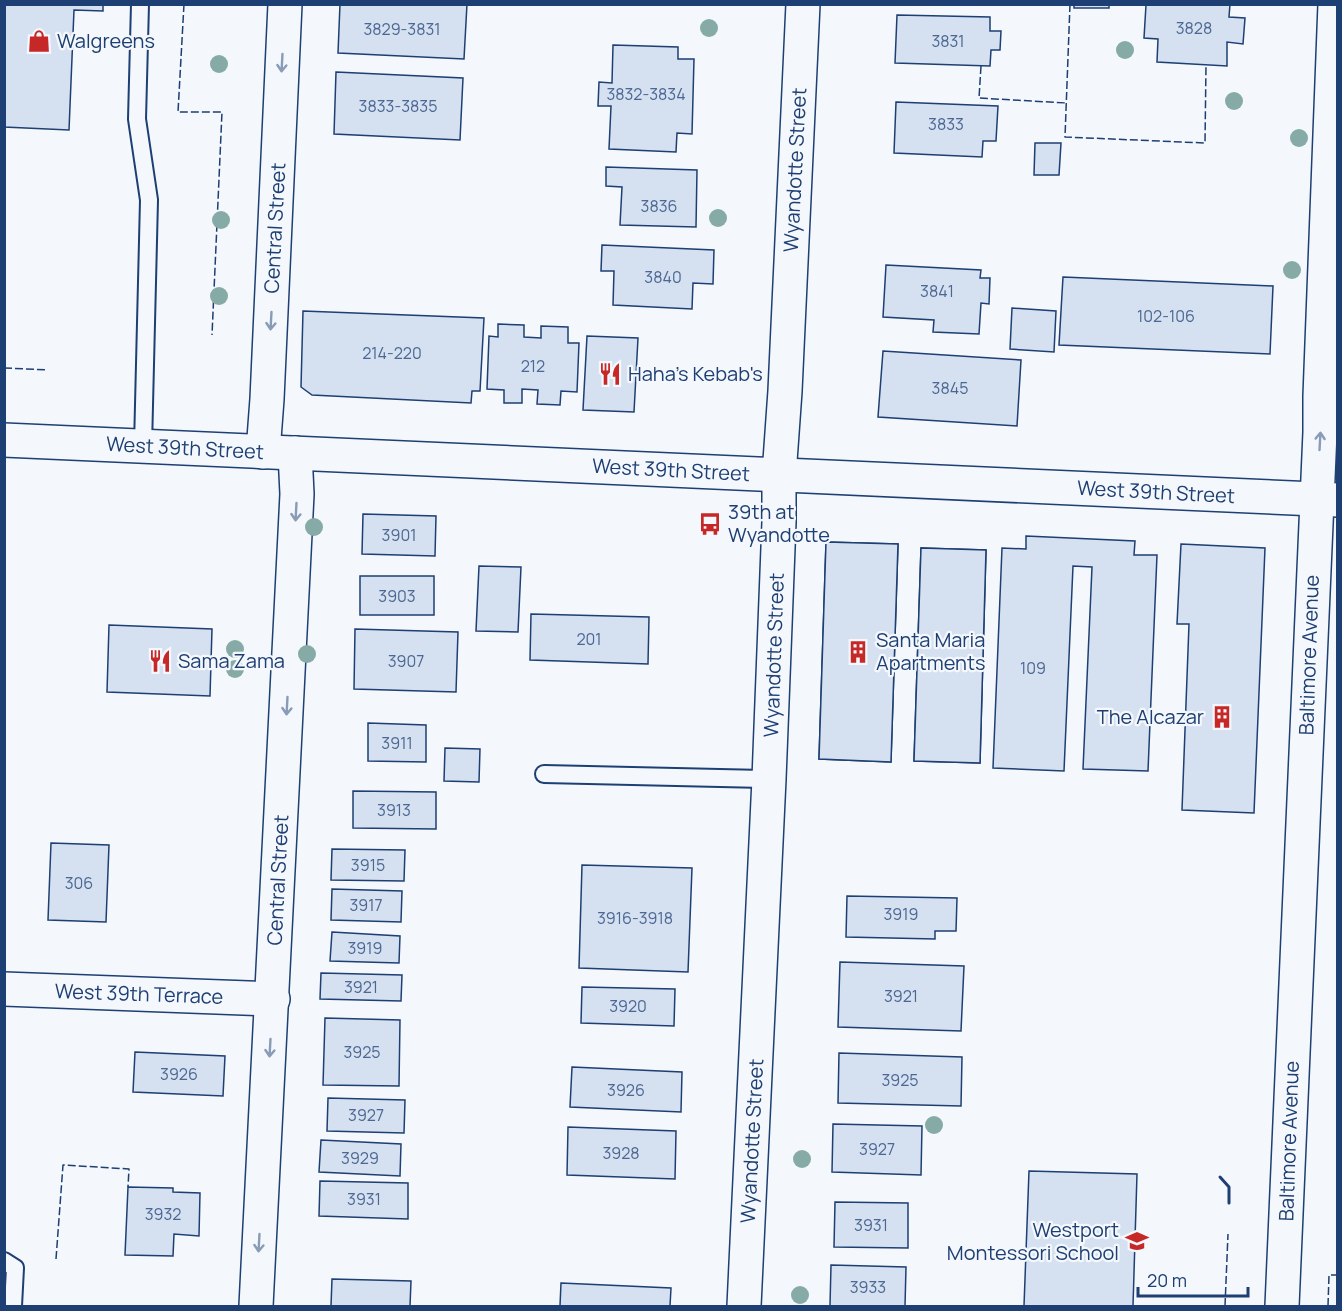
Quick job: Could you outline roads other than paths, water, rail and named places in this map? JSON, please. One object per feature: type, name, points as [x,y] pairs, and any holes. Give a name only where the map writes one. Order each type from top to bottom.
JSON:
[{"type":"street","name":"Central Street","points":[[262,452],[267,399],[285,4]]},
{"type":"street","name":"Wyandotte Street","points":[[744,1306],[769,779],[779,475],[803,4]]},
{"type":"street","name":"Baltimore Avenue","points":[[1282,1306],[1327,500],[1320,432],[1331,271],[1335,4]]},
{"type":"street","name":"West 39th Street","points":[[4,440],[1327,500]]},
{"type":"street","name":"Central Street","points":[[256,1306],[297,494],[295,453]]},
{"type":"street","name":"West 39th Terrace","points":[[4,989],[273,999]]},
{"type":"lane","points":[[141,4],[136,119],[149,200],[143,446]]},
{"type":"lane","points":[[544,774],[769,779]]},
{"type":"lane","points":[[4,1261],[15,1268],[13,1306]]},
{"type":"place","name":"Walgreens","points":[[39,41]]},
{"type":"place","name":"Haha's Kebab's","points":[[610,374]]},
{"type":"place","name":"39th at Wyandotte","points":[[710,524]]},
{"type":"place","name":"Santa Maria Apartments","points":[[858,652]]},
{"type":"place","name":"Sama Zama","points":[[160,661]]},
{"type":"place","name":"The Alcazar","points":[[1222,717]]},
{"type":"place","name":"Westport Montessori School","points":[[1137,1241]]}]
